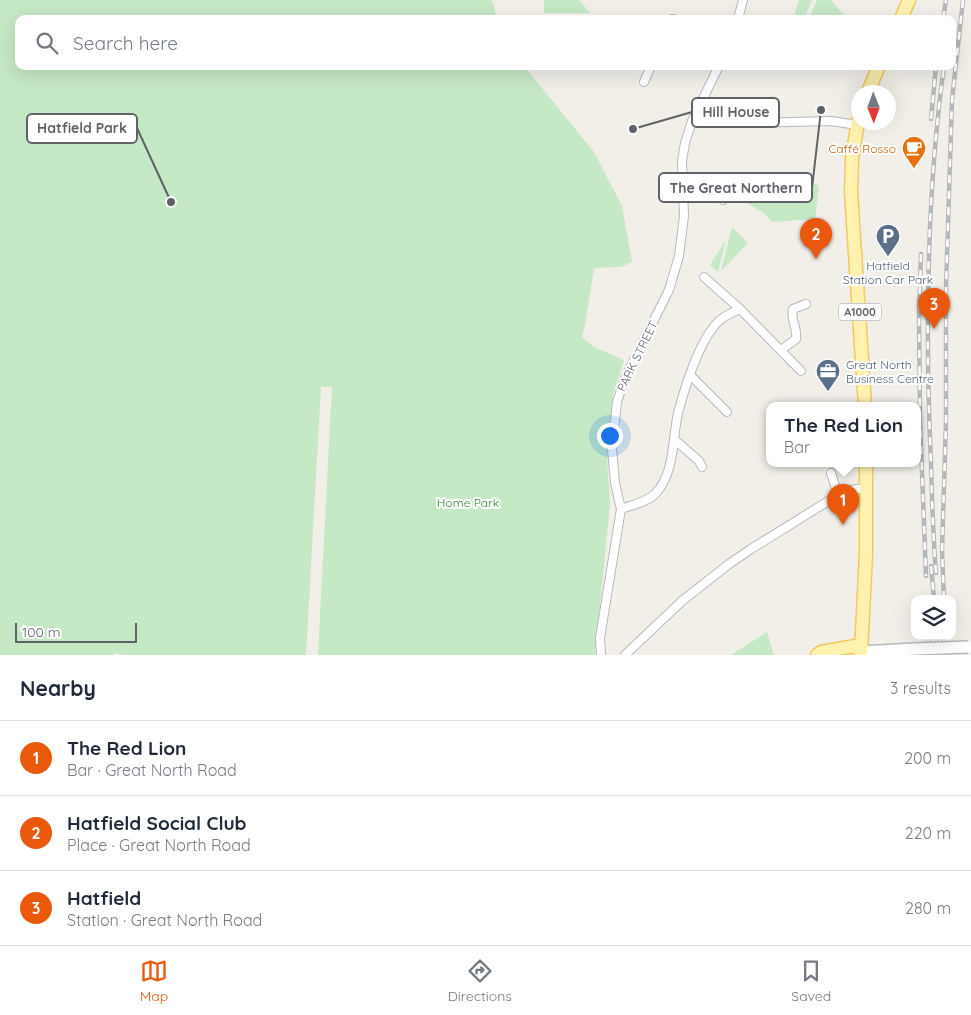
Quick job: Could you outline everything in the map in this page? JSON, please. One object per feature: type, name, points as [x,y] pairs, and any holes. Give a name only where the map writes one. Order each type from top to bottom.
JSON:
[{"type":"main road","points":[[903,15],[909,0]]},
{"type":"main road","points":[[871,85],[877,70]]},
{"type":"main road","name":"A1000","points":[[857,130],[852,160],[851,192],[864,402]]},
{"type":"main road","points":[[858,654],[866,467]]},
{"type":"main road","points":[[817,655],[821,652],[855,646],[858,654]]},
{"type":"main road","points":[[858,654],[969,646]]},
{"type":"street","points":[[739,15],[742,0]]},
{"type":"street","points":[[644,82],[649,70]]},
{"type":"street","name":"PARK STREET","points":[[601,655],[600,638],[622,509],[615,483],[612,449],[616,402],[624,378],[669,290],[679,256],[684,216],[682,161],[687,136],[717,70]]},
{"type":"street","points":[[749,123],[831,121],[851,122]]},
{"type":"street","points":[[684,197],[696,197],[702,186],[712,178],[727,192],[728,196],[723,200]]},
{"type":"street","points":[[704,277],[740,309],[801,371]]},
{"type":"street","points":[[781,350],[796,339],[793,309],[806,304]]},
{"type":"street","points":[[622,509],[655,495],[665,480],[675,440],[678,414],[698,354],[713,327],[729,314],[740,309]]},
{"type":"street","points":[[691,376],[727,412]]},
{"type":"street","points":[[675,440],[699,461],[702,468]]},
{"type":"street","points":[[831,473],[838,496]]},
{"type":"street","points":[[625,655],[682,601],[729,564],[838,496],[849,490],[866,488]]},
{"type":"green space","name":"Home Park","points":[[0,0],[492,0],[496,15],[15,15],[15,70],[527,70],[594,152],[622,206],[632,262],[621,267],[594,268],[582,337],[594,347],[624,360],[613,395],[607,458],[610,504],[595,655],[318,655],[332,387],[321,387],[306,655],[123,655],[115,653],[114,655],[0,655]]},
{"type":"green space","points":[[544,0],[579,0],[590,13],[544,13]]},
{"type":"green space","points":[[799,0],[812,0],[806,15],[794,15]]},
{"type":"green space","points":[[817,0],[831,0],[843,15],[811,15]]},
{"type":"green space","points":[[774,183],[817,184],[819,188],[815,219],[772,222],[764,213],[750,205],[736,189]]},
{"type":"green space","points":[[732,227],[748,243],[721,271]]},
{"type":"green space","points":[[726,240],[718,272],[710,265]]},
{"type":"green space","points":[[767,632],[774,655],[731,655]]},
{"type":"railway","points":[[944,15],[946,0]]},
{"type":"railway","points":[[956,64],[963,0]]},
{"type":"railway","points":[[931,119],[936,70]]},
{"type":"railway","points":[[936,573],[929,413],[928,264],[930,215],[944,70]]},
{"type":"railway","points":[[944,595],[942,550],[946,422],[946,287],[952,100],[955,70]]},
{"type":"railway","points":[[920,402],[919,316],[921,254]]},
{"type":"railway","points":[[921,446],[926,576]]},
{"type":"railway","points":[[931,566],[934,595]]},
{"type":"railway","points":[[928,640],[929,655]]},
{"type":"railway","points":[[940,640],[941,655]]},
{"type":"place","name":"The Great Northern","points":[[821,110]]},
{"type":"place","name":"Hill House","points":[[633,129]]},
{"type":"place","name":"Caffé Rosso","points":[[914,169]]},
{"type":"place","name":"Hatfield Park","points":[[171,202]]},
{"type":"place","name":"Hatfield Station Car Park","points":[[888,257]]},
{"type":"place","name":"Hatfield Social Club","points":[[816,259]]},
{"type":"place","name":"Hatfield","points":[[934,329]]},
{"type":"place","name":"Great North Business Centre","points":[[828,392]]},
{"type":"place","name":"The Red Lion","points":[[843,525]]}]
